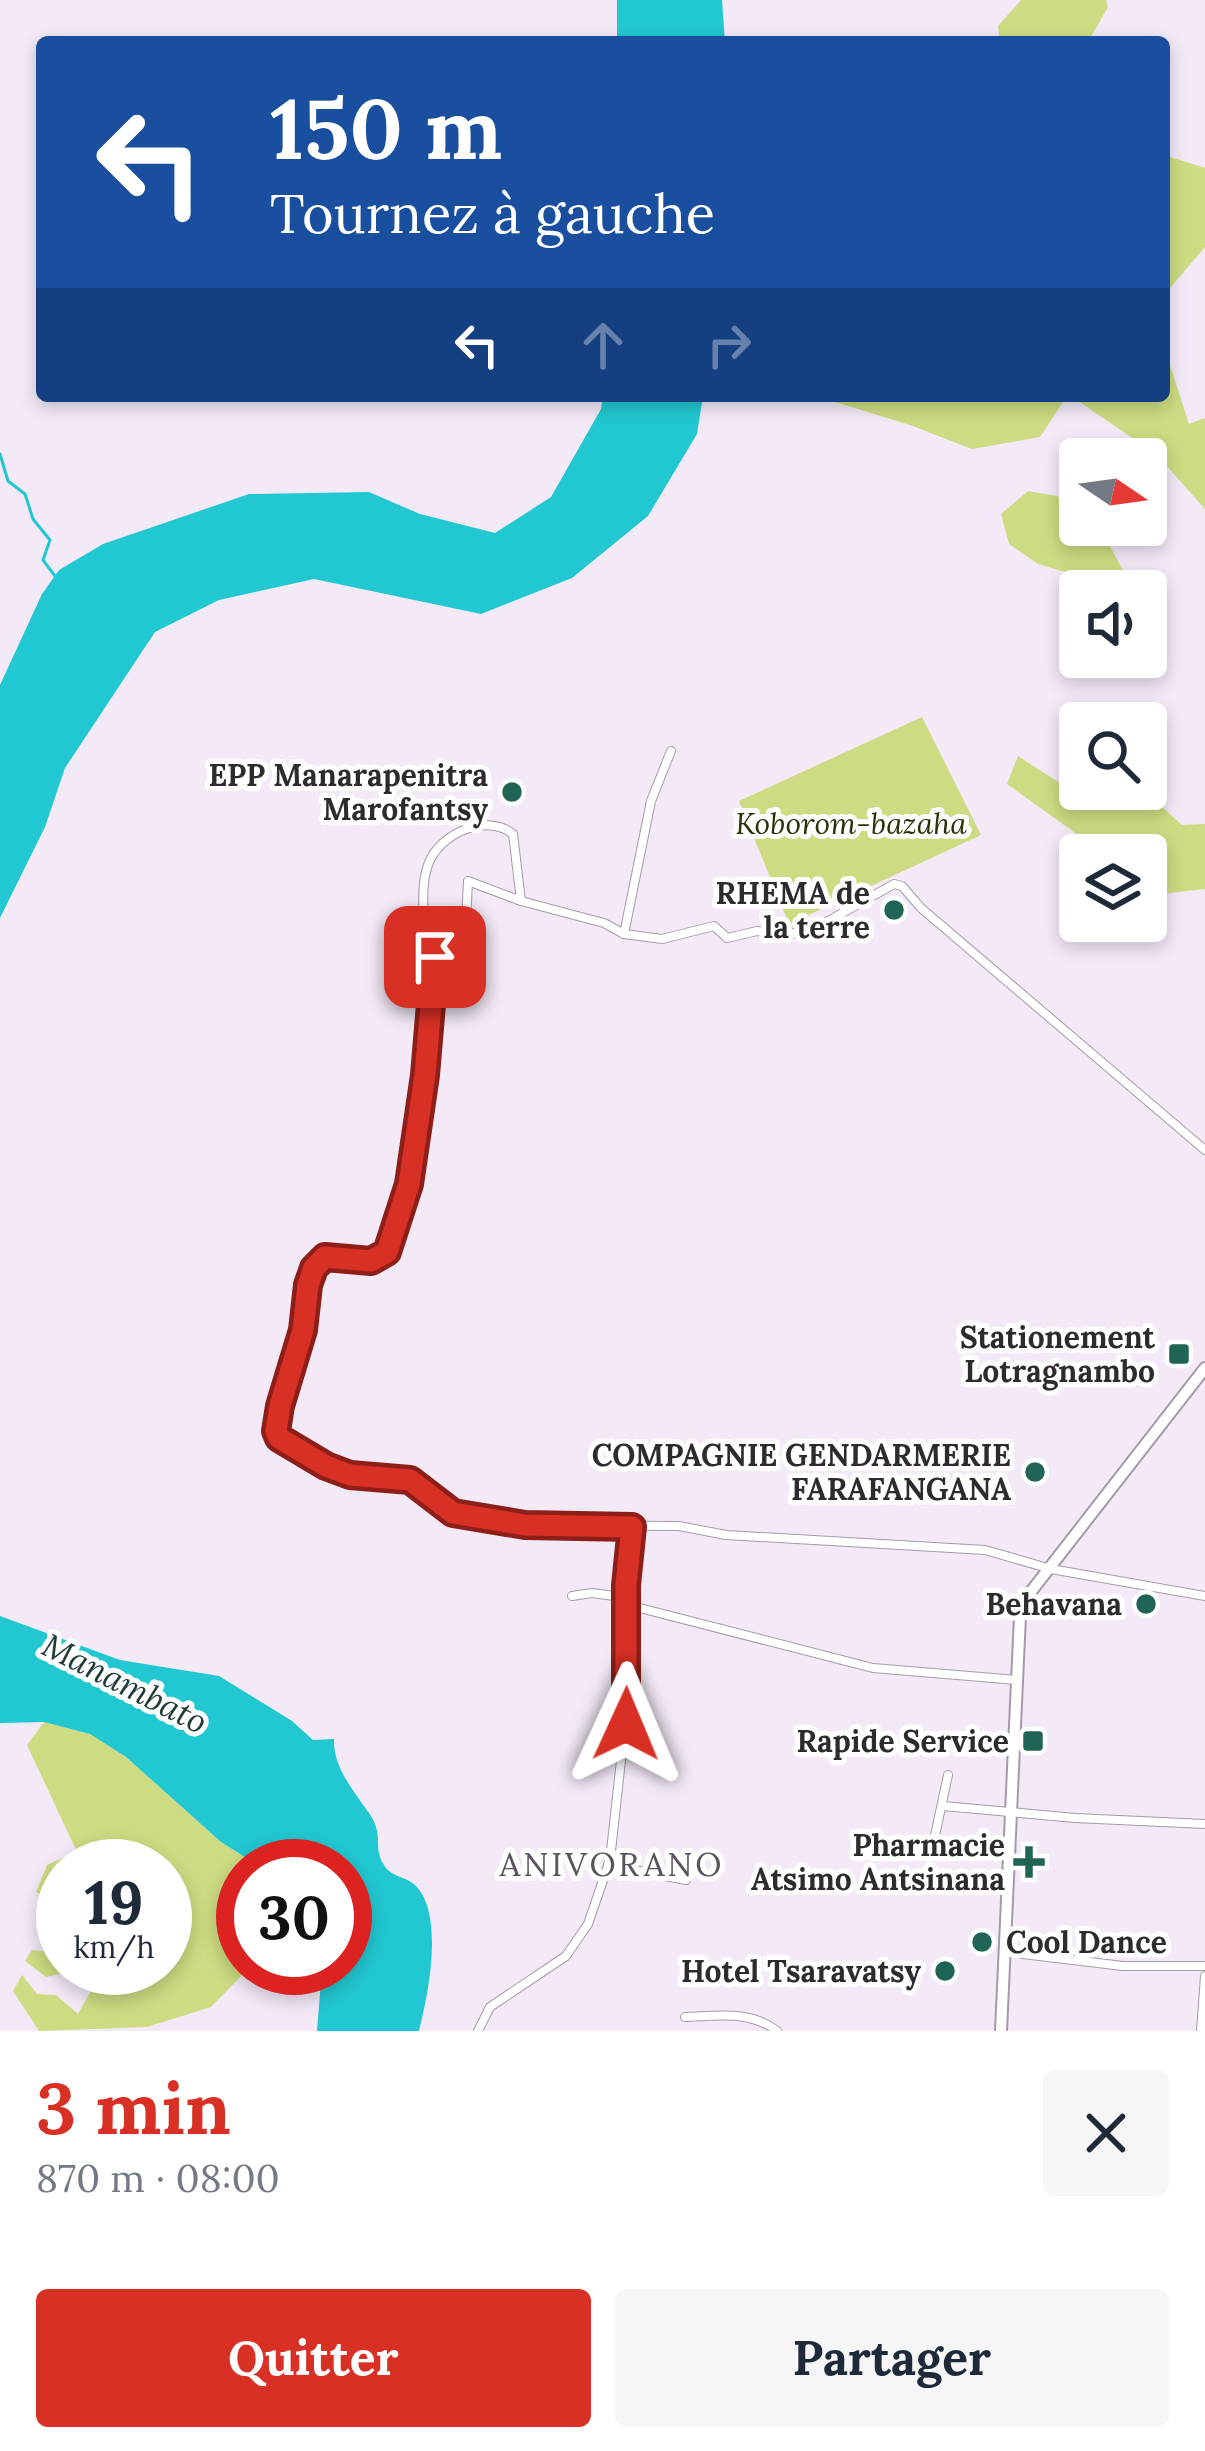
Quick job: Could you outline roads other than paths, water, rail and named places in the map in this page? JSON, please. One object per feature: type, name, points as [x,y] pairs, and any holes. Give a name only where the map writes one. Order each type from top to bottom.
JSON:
[{"type":"main road","points":[[1001,2031],[1020,1616],[1027,1598],[1205,1368]]},
{"type":"street","points":[[624,934],[651,801],[671,751]]},
{"type":"street","points":[[521,901],[514,834],[501,824],[479,824],[453,837],[428,861],[423,908],[426,940],[465,943],[468,881],[521,901],[604,923],[624,934],[662,939],[714,926],[727,938],[757,931],[805,934],[871,895],[894,884],[902,886],[921,908],[1205,1150]]},
{"type":"street","points":[[436,942],[425,1075],[409,1184],[387,1252],[371,1261],[325,1257],[314,1268],[303,1330],[280,1406],[279,1438],[326,1466],[375,1479],[401,1476],[453,1513],[525,1525],[679,1526],[727,1535],[985,1550],[1051,1569],[1205,1596]]},
{"type":"street","points":[[478,2031],[490,2007],[566,1956],[588,1924],[608,1865],[626,1724],[626,1585],[632,1527]]},
{"type":"street","points":[[572,1596],[592,1593],[629,1601],[874,1668],[1018,1681]]},
{"type":"street","points":[[931,1854],[948,1774]]},
{"type":"street","points":[[943,1806],[1205,1823]]},
{"type":"street","points":[[608,1865],[686,1880]]},
{"type":"street","points":[[1005,1952],[1123,1966],[1205,1966]]},
{"type":"street","points":[[1201,2031],[1205,1976]]},
{"type":"street","points":[[685,2017],[737,2015],[762,2019],[777,2031]]},
{"type":"water","points":[[617,0],[722,0],[725,36],[617,36]]},
{"type":"water","points":[[602,402],[702,402],[697,434],[648,516],[572,578],[481,614],[314,579],[219,600],[155,632],[65,768],[45,827],[0,918],[0,685],[42,594],[59,570],[103,544],[249,494],[369,492],[420,514],[495,533],[551,497]]},
{"type":"water","name":"Manambato","points":[[0,1616],[120,1660],[219,1676],[292,1721],[313,1740],[334,1739],[340,1769],[374,1821],[384,1865],[415,1885],[430,1915],[432,1955],[419,2031],[317,2031],[320,1995],[372,1995],[372,1839],[218,1839],[126,1757],[90,1734],[44,1722],[0,1723]]},
{"type":"waterway","points":[[0,454],[8,481],[25,494],[33,519],[50,540],[43,560],[55,576]]},
{"type":"place","name":"EPP Manarapenitra Marofantsy","points":[[512,792]]},
{"type":"place","name":"RHEMA de la terre","points":[[894,910]]},
{"type":"place","name":"Stationement Lotragnambo","points":[[1179,1354]]},
{"type":"place","name":"COMPAGNIE GENDARMERIE FARAFANGANA","points":[[1035,1472]]},
{"type":"place","name":"Behavana","points":[[1146,1604]]},
{"type":"place","name":"Rapide Service","points":[[1033,1741]]},
{"type":"place","name":"Pharmacie Atsimo Antsinana","points":[[1029,1862]]},
{"type":"place","name":"Cool Dance","points":[[982,1942]]},
{"type":"place","name":"Hotel Tsaravatsy","points":[[945,1971]]},
{"type":"district","name":"ANIVORANO","points":[[612,1864]]},
{"type":"park label","name":"Koborom-bazaha","points":[[851,823]]}]
